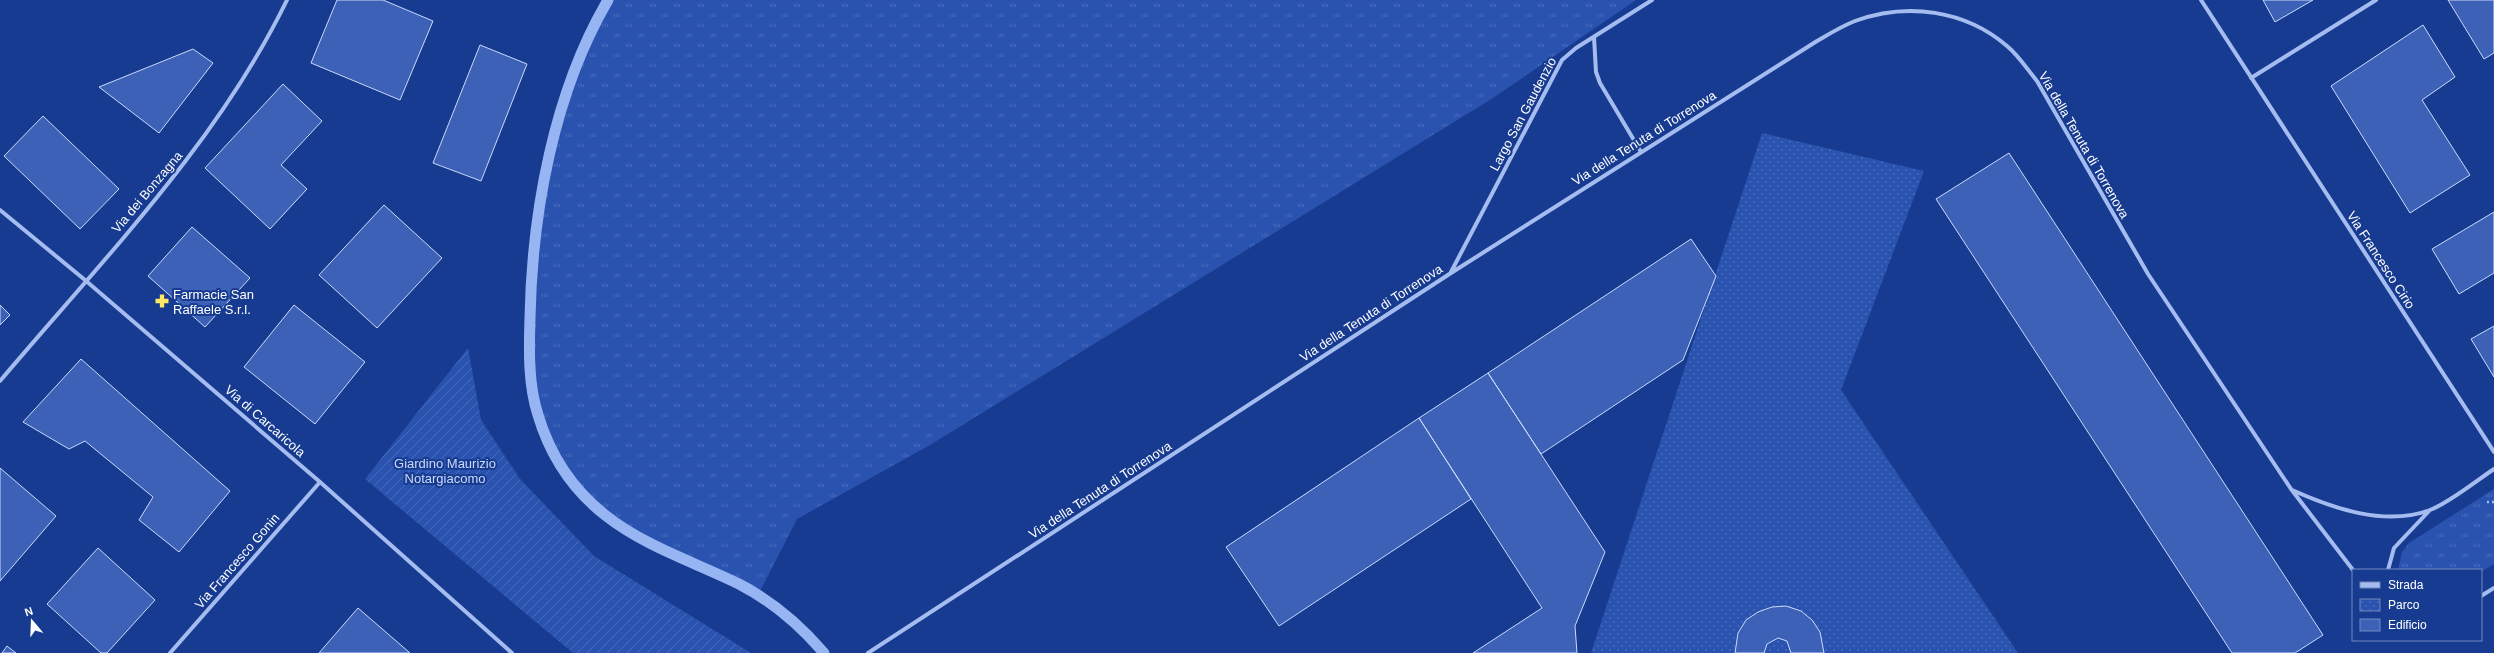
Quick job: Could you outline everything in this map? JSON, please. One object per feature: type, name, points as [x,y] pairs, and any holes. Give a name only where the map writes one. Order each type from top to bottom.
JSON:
[{"type":"street","name":"Via dei Bonzagna","points":[[0,381],[85,280],[148,209],[206,135],[247,74],[287,0]]},
{"type":"street","name":"Largo San Gaudenzio","points":[[1451,273],[1557,67],[1568,54],[1652,0]]},
{"type":"street","name":"Via Francesco Cirio","points":[[2201,0],[2494,452]]},
{"type":"street","points":[[2251,78],[2376,0]]},
{"type":"street","name":"Via della Tenuta di Torrenova","points":[[868,653],[1451,273],[1817,41],[1854,21],[1872,16],[1915,11],[1930,11],[1967,20],[2008,46],[2037,81],[2148,274],[2291,489],[2352,569]]},
{"type":"street","points":[[1594,37],[1595,60],[1600,83],[1641,152]]},
{"type":"street","name":"Via di Carcaricola","points":[[0,210],[85,280],[320,482],[512,653]]},
{"type":"street","points":[[2388,569],[2394,548],[2430,510],[2494,469]]},
{"type":"street","name":"Via Francesco Gonin","points":[[170,653],[320,482]]},
{"type":"street","points":[[2291,489],[2317,501],[2354,513],[2390,516],[2430,510]]},
{"type":"street","points":[[2482,595],[2494,588]]},
{"type":"green space","points":[[608,0],[1636,0],[1493,98],[930,445],[797,519],[758,595],[738,584],[652,545],[613,522],[585,497],[560,465],[542,429],[538,416],[532,392],[529,342],[535,237],[541,195],[560,113],[573,74],[589,36]]},
{"type":"green space","points":[[1762,133],[1924,171],[1841,390],[2018,653],[1591,653]]},
{"type":"green space","name":"Giardino Maurizio Notargiacomo","points":[[468,348],[481,420],[520,479],[594,556],[751,653],[573,653],[365,479]]},
{"type":"green space","points":[[2494,489],[2494,564],[2482,571],[2482,569],[2398,569],[2402,552],[2409,543]]},
{"type":"building","points":[[337,0],[383,0],[433,21],[400,100],[311,63]]},
{"type":"building","points":[[2263,0],[2313,0],[2275,22]]},
{"type":"building","points":[[2448,0],[2494,0],[2494,53],[2484,59]]},
{"type":"building","points":[[2423,25],[2455,77],[2422,100],[2470,175],[2410,213],[2331,86]]},
{"type":"building","points":[[480,45],[527,64],[481,181],[433,163]]},
{"type":"building","points":[[193,49],[213,63],[159,133],[99,87]]},
{"type":"building","points":[[283,84],[322,121],[281,165],[307,189],[270,229],[205,168]]},
{"type":"building","points":[[43,116],[119,189],[80,229],[4,156]]},
{"type":"building","points":[[2009,153],[2323,635],[2295,653],[2232,653],[1936,199]]},
{"type":"building","points":[[384,205],[442,258],[377,328],[319,275]]},
{"type":"building","points":[[2494,212],[2494,273],[2459,294],[2432,249]]},
{"type":"building","points":[[192,227],[250,278],[205,327],[148,276]]},
{"type":"building","points":[[1691,239],[1716,276],[1683,360],[1541,454],[1488,373]]},
{"type":"building","points":[[0,305],[10,315],[0,325]]},
{"type":"building","points":[[294,305],[365,362],[315,424],[244,367]]},
{"type":"building","points":[[2494,326],[2494,377],[2471,339]]},
{"type":"building","points":[[81,359],[230,491],[179,552],[139,520],[153,497],[85,441],[69,449],[23,422]]},
{"type":"building","points":[[1488,373],[1605,552],[1575,626],[1577,653],[1473,653],[1542,608],[1419,418]]},
{"type":"building","points":[[1419,418],[1471,499],[1279,626],[1226,547]]},
{"type":"building","points":[[0,468],[56,516],[0,581]]},
{"type":"building","points":[[98,548],[155,600],[107,653],[101,653],[47,604]]},
{"type":"building","points":[[1786,606],[1801,611],[1812,620],[1820,632],[1824,653],[1791,653],[1787,641],[1778,638],[1767,644],[1764,653],[1735,653],[1738,633],[1746,620],[1758,612],[1772,607]]},
{"type":"building","points":[[358,608],[410,653],[319,653]]},
{"type":"building","points":[[7,646],[16,653],[2,653]]},
{"type":"waterway","points":[[608,0],[589,36],[573,74],[560,113],[541,195],[535,237],[529,342],[532,391],[538,415],[549,444],[572,482],[582,494],[605,515],[620,526],[653,545],[739,584],[763,598],[795,623],[824,653]]},
{"type":"place","name":"Farmacie San Raffaele S.r.l.","points":[[162,301]]}]
